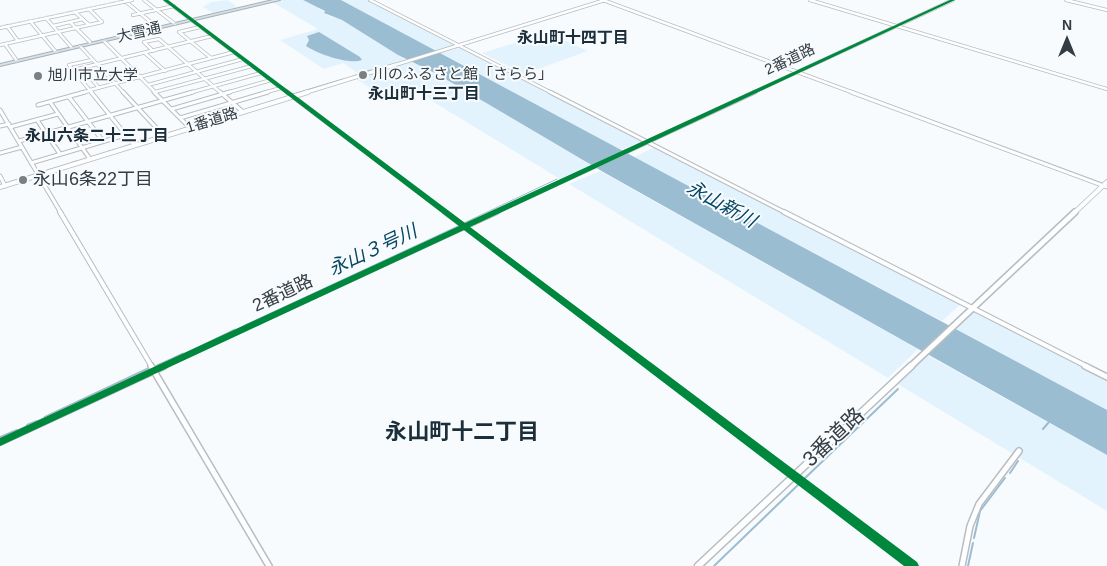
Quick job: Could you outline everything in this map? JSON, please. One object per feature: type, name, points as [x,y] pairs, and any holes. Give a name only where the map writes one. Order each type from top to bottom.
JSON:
[{"type":"highway","name":"大雪通","points":[[0,65],[278,0]]},
{"type":"street","points":[[0,28],[132,0]]},
{"type":"street","points":[[144,0],[175,24]]},
{"type":"street","points":[[166,0],[913,566]]},
{"type":"street","points":[[370,0],[648,141],[971,310],[1107,377]]},
{"type":"street","points":[[395,65],[604,0],[1106,185],[971,310]]},
{"type":"street","points":[[810,0],[1107,89]]},
{"type":"street","name":"2番道路","points":[[0,442],[952,0]]},
{"type":"street","points":[[1066,0],[1107,10]]},
{"type":"street","points":[[125,1],[158,28]]},
{"type":"street","points":[[133,15],[174,6]]},
{"type":"street","points":[[0,45],[102,22],[89,9]]},
{"type":"street","points":[[76,12],[89,25]]},
{"type":"street","points":[[60,15],[90,42]]},
{"type":"street","points":[[46,18],[72,48]]},
{"type":"street","points":[[53,26],[83,19]]},
{"type":"street","points":[[30,21],[56,52]]},
{"type":"street","points":[[7,26],[18,41]]},
{"type":"street","points":[[200,27],[179,32],[211,58]]},
{"type":"street","points":[[74,70],[212,36]]},
{"type":"street","points":[[153,51],[144,42],[159,39],[243,112]]},
{"type":"street","points":[[104,41],[190,128]]},
{"type":"street","points":[[5,44],[17,61]]},
{"type":"street","points":[[80,46],[164,136]]},
{"type":"street","points":[[38,105],[234,52]]},
{"type":"street","points":[[145,53],[164,71]]},
{"type":"street","points":[[148,85],[243,59]]},
{"type":"street","points":[[92,60],[69,65],[134,145]]},
{"type":"street","name":"1番道路","points":[[2,186],[395,65]]},
{"type":"street","points":[[155,92],[252,66]]},
{"type":"street","points":[[82,68],[99,88]]},
{"type":"street","points":[[110,78],[134,71]]},
{"type":"street","points":[[19,141],[261,73]]},
{"type":"street","points":[[172,109],[271,80]]},
{"type":"street","points":[[180,118],[281,88]]},
{"type":"street","points":[[69,96],[103,141]]},
{"type":"street","points":[[50,102],[90,159]]},
{"type":"street","points":[[0,110],[269,566]]},
{"type":"street","points":[[0,126],[9,126],[58,114]]},
{"type":"street","points":[[37,120],[60,154]]},
{"type":"street","points":[[31,163],[125,135]]},
{"type":"street","points":[[0,153],[22,147]]},
{"type":"street","points":[[0,176],[2,186]]},
{"type":"street","name":"3番道路","points":[[698,566],[797,478],[904,372],[971,310]]},
{"type":"street","points":[[962,566],[966,538],[975,511],[1018,451]]},
{"type":"shaded area","points":[[228,0],[237,7],[213,13],[203,7],[211,2]]},
{"type":"shaded area","points":[[303,0],[315,5],[329,16],[342,20],[406,60],[352,77],[358,73],[343,63],[324,69],[280,40],[318,29],[272,2]]},
{"type":"shaded area","points":[[341,0],[370,0],[458,44],[436,51]]},
{"type":"shaded area","points":[[543,34],[551,34],[588,51],[524,74],[482,53]]},
{"type":"shaded area","points":[[461,46],[645,140],[621,150],[439,52]]},
{"type":"shaded area","points":[[409,61],[437,74],[596,168],[565,182],[417,92],[389,101],[355,78]]},
{"type":"shaded area","points":[[657,146],[962,303],[942,321],[634,157]]},
{"type":"shaded area","points":[[600,171],[918,349],[888,378],[569,184]]},
{"type":"shaded area","points":[[976,310],[1107,377],[1107,410],[956,329]]},
{"type":"shaded area","points":[[927,355],[1107,455],[1107,511],[896,383]]},
{"type":"water","name":"永山新川","points":[[303,0],[341,0],[1107,410],[1107,455],[605,173],[437,74],[398,55],[342,20],[324,13],[325,11]]},
{"type":"water","points":[[319,32],[362,60],[349,61],[334,58],[306,46],[309,40],[307,36]]},
{"type":"waterway","points":[[351,77],[370,70]]},
{"type":"waterway","points":[[293,94],[343,79]]},
{"type":"waterway","points":[[268,102],[272,101]]},
{"type":"waterway","points":[[258,105],[263,104]]},
{"type":"waterway","points":[[166,134],[171,132]]},
{"type":"waterway","points":[[146,140],[160,136]]},
{"type":"waterway","points":[[121,148],[126,146]]},
{"type":"waterway","points":[[109,151],[115,150]]},
{"type":"waterway","points":[[92,157],[101,154]]},
{"type":"waterway","points":[[81,160],[85,159]]},
{"type":"waterway","points":[[65,165],[76,161]]},
{"type":"waterway","points":[[48,170],[59,167]]},
{"type":"waterway","points":[[7,183],[21,179]]},
{"type":"waterway","name":"永山３号川","points":[[464,223],[557,179]]},
{"type":"waterway","name":"永山３号川","points":[[245,325],[458,226]]},
{"type":"waterway","name":"永山３号川","points":[[192,350],[235,329]]},
{"type":"waterway","name":"永山３号川","points":[[157,365],[183,353]]},
{"type":"waterway","name":"永山３号川","points":[[45,417],[147,369]]},
{"type":"waterway","points":[[803,480],[898,389]]},
{"type":"waterway","name":"永山３号川","points":[[27,425],[37,421]]},
{"type":"waterway","points":[[1043,429],[1049,422]]},
{"type":"waterway","name":"永山３号川","points":[[0,437],[17,430]]},
{"type":"waterway","points":[[1010,473],[1018,461]]},
{"type":"waterway","points":[[974,538],[980,511],[1005,478]]},
{"type":"waterway","points":[[714,566],[800,483]]},
{"type":"waterway","points":[[968,566],[973,543]]},
{"type":"railway","points":[[0,26],[124,0]]},
{"type":"cycle path","points":[[165,0],[913,566]]},
{"type":"cycle path","points":[[0,442],[953,0]]},
{"type":"place","name":"川のふるさと館「さらら」","points":[[363,75]]},
{"type":"place","name":"旭川市立大学","points":[[38,76]]},
{"type":"place","name":"永山6条22丁目","points":[[23,180]]},
{"type":"district","name":"永山町十四丁目","points":[[573,39]]},
{"type":"district","name":"永山町十三丁目","points":[[424,95]]},
{"type":"district","name":"永山六条二十三丁目","points":[[97,137]]},
{"type":"district","name":"永山町十二丁目","points":[[462,433]]}]
